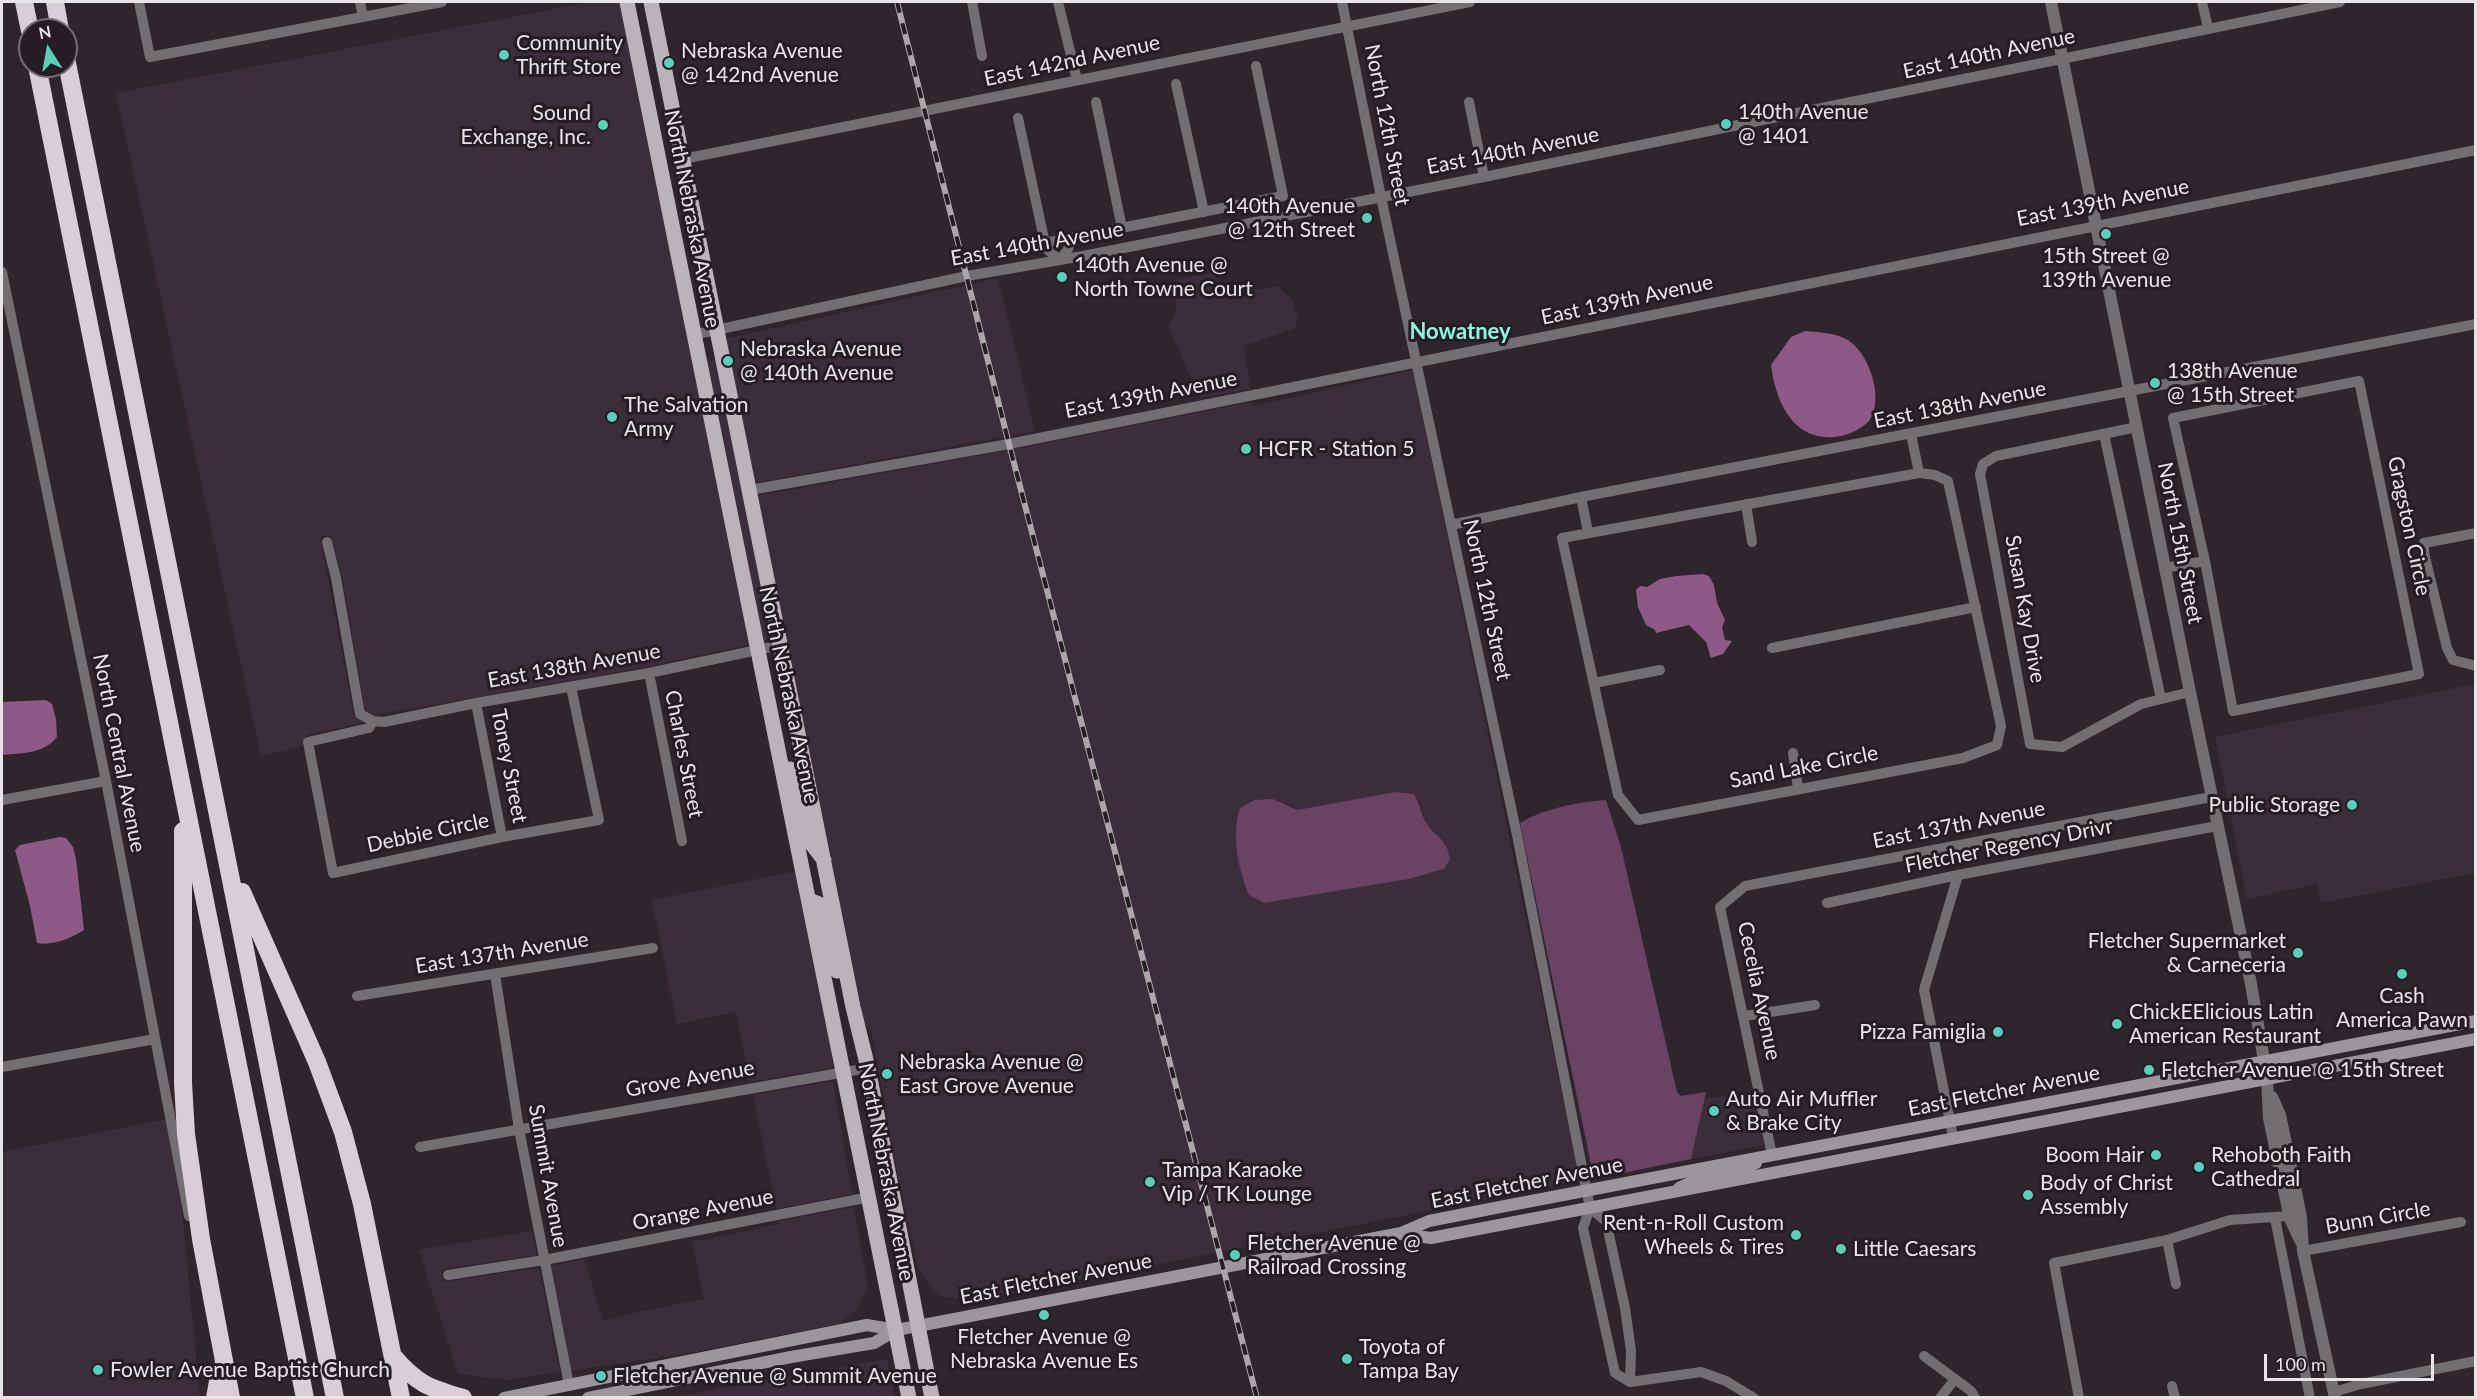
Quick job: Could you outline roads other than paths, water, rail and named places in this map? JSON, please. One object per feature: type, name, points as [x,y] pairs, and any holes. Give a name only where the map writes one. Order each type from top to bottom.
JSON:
[{"type":"highway","points":[[24,2],[27,18]]},
{"type":"highway","points":[[55,2],[58,18]]},
{"type":"highway","points":[[39,78],[304,1395]]},
{"type":"highway","points":[[70,78],[334,1392]]},
{"type":"highway","points":[[182,788],[183,1083],[186,1134],[201,1239],[231,1398]]},
{"type":"highway","points":[[227,859],[317,1062],[343,1132],[358,1187],[400,1398]]},
{"type":"highway","points":[[393,1356],[423,1385],[463,1398]]},
{"type":"highway","points":[[215,1398],[222,1359]]},
{"type":"main road","name":"North Nebraska Avenue","points":[[627,2],[909,1398]]},
{"type":"main road","name":"North Nebraska Avenue","points":[[651,2],[868,1068],[932,1398]]},
{"type":"main road","points":[[664,183],[668,170],[683,159]]},
{"type":"main road","points":[[698,356],[722,351]]},
{"type":"main road","points":[[774,727],[802,801],[810,842],[825,861]]},
{"type":"main road","points":[[808,900],[819,904],[822,908],[841,984],[854,1007]]},
{"type":"main road","name":"East Fletcher Avenue","points":[[504,1398],[866,1325],[896,1330],[918,1326],[1401,1233],[1429,1221],[2475,1021]]},
{"type":"main road","name":"East Fletcher Avenue","points":[[1401,1233],[1431,1238],[2475,1039]]},
{"type":"main road","points":[[1664,1195],[1693,1181],[1740,1171],[1772,1155]]},
{"type":"main road","name":"East Fletcher Avenue","points":[[588,1398],[874,1343],[896,1330]]},
{"type":"street","points":[[139,2],[150,57],[442,2]]},
{"type":"street","points":[[360,2],[363,17]]},
{"type":"street","points":[[972,2],[982,56]]},
{"type":"street","points":[[1059,2],[1077,80]]},
{"type":"street","name":"North 12th Street","points":[[1342,2],[1381,197],[1518,840],[1588,1190],[1590,1208],[1583,1228],[1615,1373],[1630,1382]]},
{"type":"street","name":"East 142nd Avenue","points":[[683,159],[1470,2]]},
{"type":"street","name":"North 15th Street","points":[[2051,2],[2211,797],[2251,984],[2269,1092],[2269,1118],[2289,1216],[2302,1246]]},
{"type":"street","points":[[2202,2],[2208,28]]},
{"type":"street","name":"East 140th Avenue","points":[[693,335],[967,276],[1484,177],[2340,2]]},
{"type":"street","points":[[1045,243],[1283,196],[1256,66]]},
{"type":"street","points":[[1176,84],[1204,212]]},
{"type":"street","points":[[1096,102],[1122,228]]},
{"type":"street","points":[[1469,102],[1484,177]]},
{"type":"street","points":[[1018,118],[1046,248],[1059,260],[1073,238]]},
{"type":"street","name":"East 139th Avenue","points":[[750,490],[1009,444],[2475,150]]},
{"type":"street","name":"North Central Avenue","points":[[2,272],[106,781],[191,1227],[201,1239]]},
{"type":"street","name":"East 138th Avenue","points":[[1451,525],[1581,497],[2130,393],[2475,324]]},
{"type":"street","name":"Gragston Circle","points":[[2359,381],[2419,674],[2233,711],[2205,561],[2173,418],[2359,381]]},
{"type":"street","name":"Susan Kay Drive","points":[[2137,427],[1996,456],[1983,464],[1980,474],[2030,744],[2062,747],[2141,704],[2190,692]]},
{"type":"street","points":[[1911,434],[1919,473]]},
{"type":"street","points":[[2104,434],[2161,699]]},
{"type":"street","name":"Sand Lake Circle","points":[[1919,473],[1948,481],[2001,726],[1997,745],[1962,758],[1638,820],[1618,795],[1562,538],[1746,504],[1919,473]]},
{"type":"street","points":[[1581,497],[1588,532]]},
{"type":"street","points":[[1746,504],[1752,542]]},
{"type":"street","points":[[2475,533],[2424,543],[2447,648],[2453,660],[2475,666]]},
{"type":"street","points":[[327,542],[336,579],[360,714],[373,722]]},
{"type":"street","points":[[2165,568],[2205,561]]},
{"type":"street","points":[[1772,648],[1976,607]]},
{"type":"street","name":"East 138th Avenue","points":[[373,722],[384,722],[476,703],[649,673],[781,645]]},
{"type":"street","points":[[1594,683],[1660,670]]},
{"type":"street","name":"Charles Street","points":[[649,673],[682,842]]},
{"type":"street","name":"Debbie Circle","points":[[373,722],[369,728],[308,742],[333,873],[502,837],[599,820],[571,687]]},
{"type":"street","name":"Toney Street","points":[[476,703],[502,837]]},
{"type":"street","points":[[1793,753],[1798,788]]},
{"type":"street","points":[[2,800],[106,781]]},
{"type":"street","name":"East 137th Avenue","points":[[1720,907],[1745,886],[2211,797]]},
{"type":"street","name":"Fletcher Regency Drivr","points":[[1827,903],[1958,875],[2217,826]]},
{"type":"street","points":[[1953,1137],[1924,990],[1958,875]]},
{"type":"street","name":"Cecelia Avenue","points":[[1720,907],[1745,1016],[1772,1155]]},
{"type":"street","name":"East 137th Avenue","points":[[357,996],[653,948]]},
{"type":"street","name":"Summit Avenue","points":[[495,974],[519,1129],[568,1384]]},
{"type":"street","points":[[1745,1016],[1815,1005]]},
{"type":"street","points":[[2,1067],[155,1039]]},
{"type":"street","name":"Grove Avenue","points":[[420,1147],[868,1068]]},
{"type":"street","name":"North 15th Street","points":[[2269,1092],[2282,1126],[2301,1217],[2302,1246],[2334,1395]]},
{"type":"street","name":"Orange Avenue","points":[[448,1275],[543,1260],[870,1197]]},
{"type":"street","points":[[1590,1208],[1606,1221],[1624,1308],[1630,1351],[1630,1382],[1701,1371],[1726,1381],[1754,1398]]},
{"type":"street","points":[[2079,1398],[2054,1263],[2168,1240],[2230,1220],[2289,1216]]},
{"type":"street","points":[[2275,1218],[2310,1398]]},
{"type":"street","name":"Bunn Circle","points":[[2302,1246],[2461,1222]]},
{"type":"street","points":[[2168,1240],[2176,1284]]},
{"type":"street","points":[[1924,1356],[1971,1390],[1975,1398]]},
{"type":"street","points":[[2334,1395],[2361,1384],[2475,1360]]},
{"type":"street","points":[[1940,1398],[1955,1379]]},
{"type":"street","points":[[2172,1386],[2175,1398]]},
{"type":"railway","points":[[897,2],[1009,444],[1257,1398]]},
{"type":"place","name":"Community Thrift Store","points":[[504,55]]},
{"type":"place","name":"Nebraska Avenue @ 142nd Avenue","points":[[669,63]]},
{"type":"place","name":"140th Avenue @ 1401","points":[[1726,124]]},
{"type":"place","name":"Sound Exchange, Inc.","points":[[603,125]]},
{"type":"place","name":"140th Avenue @ 12th Street","points":[[1367,218]]},
{"type":"place","name":"15th Street @ 139th Avenue","points":[[2106,234]]},
{"type":"place","name":"140th Avenue @ North Towne Court","points":[[1062,277]]},
{"type":"place","name":"Nebraska Avenue @ 140th Avenue","points":[[728,361]]},
{"type":"place","name":"138th Avenue @ 15th Street","points":[[2155,383]]},
{"type":"place","name":"The Salvation Army","points":[[612,417]]},
{"type":"place","name":"HCFR - Station 5","points":[[1246,449]]},
{"type":"place","name":"Public Storage","points":[[2352,805]]},
{"type":"place","name":"Fletcher Supermarket & Carneceria","points":[[2298,953]]},
{"type":"place","name":"Cash America Pawn","points":[[2402,974]]},
{"type":"place","name":"ChickEElicious Latin American Restaurant","points":[[2117,1024]]},
{"type":"place","name":"Pizza Famiglia","points":[[1998,1032]]},
{"type":"place","name":"Fletcher Avenue @ 15th Street","points":[[2149,1070]]},
{"type":"place","name":"Nebraska Avenue @ East Grove Avenue","points":[[887,1074]]},
{"type":"place","name":"Auto Air Muffler & Brake City","points":[[1714,1111]]},
{"type":"place","name":"Boom Hair","points":[[2156,1155]]},
{"type":"place","name":"Rehoboth Faith Cathedral","points":[[2199,1167]]},
{"type":"place","name":"Tampa Karaoke Vip / TK Lounge","points":[[1150,1182]]},
{"type":"place","name":"Body of Christ Assembly","points":[[2028,1195]]},
{"type":"place","name":"Rent-n-Roll Custom Wheels & Tires","points":[[1796,1235]]},
{"type":"place","name":"Little Caesars","points":[[1841,1249]]},
{"type":"place","name":"Fletcher Avenue @ Railroad Crossing","points":[[1235,1255]]},
{"type":"place","name":"Fletcher Avenue @ Nebraska Avenue Es","points":[[1044,1315]]},
{"type":"place","name":"Toyota of Tampa Bay","points":[[1347,1359]]},
{"type":"place","name":"Fowler Avenue Baptist Church","points":[[98,1370]]},
{"type":"place","name":"Fletcher Avenue @ Summit Avenue","points":[[601,1376]]},
{"type":"district","name":"Nowatney","points":[[1460,332]]}]
